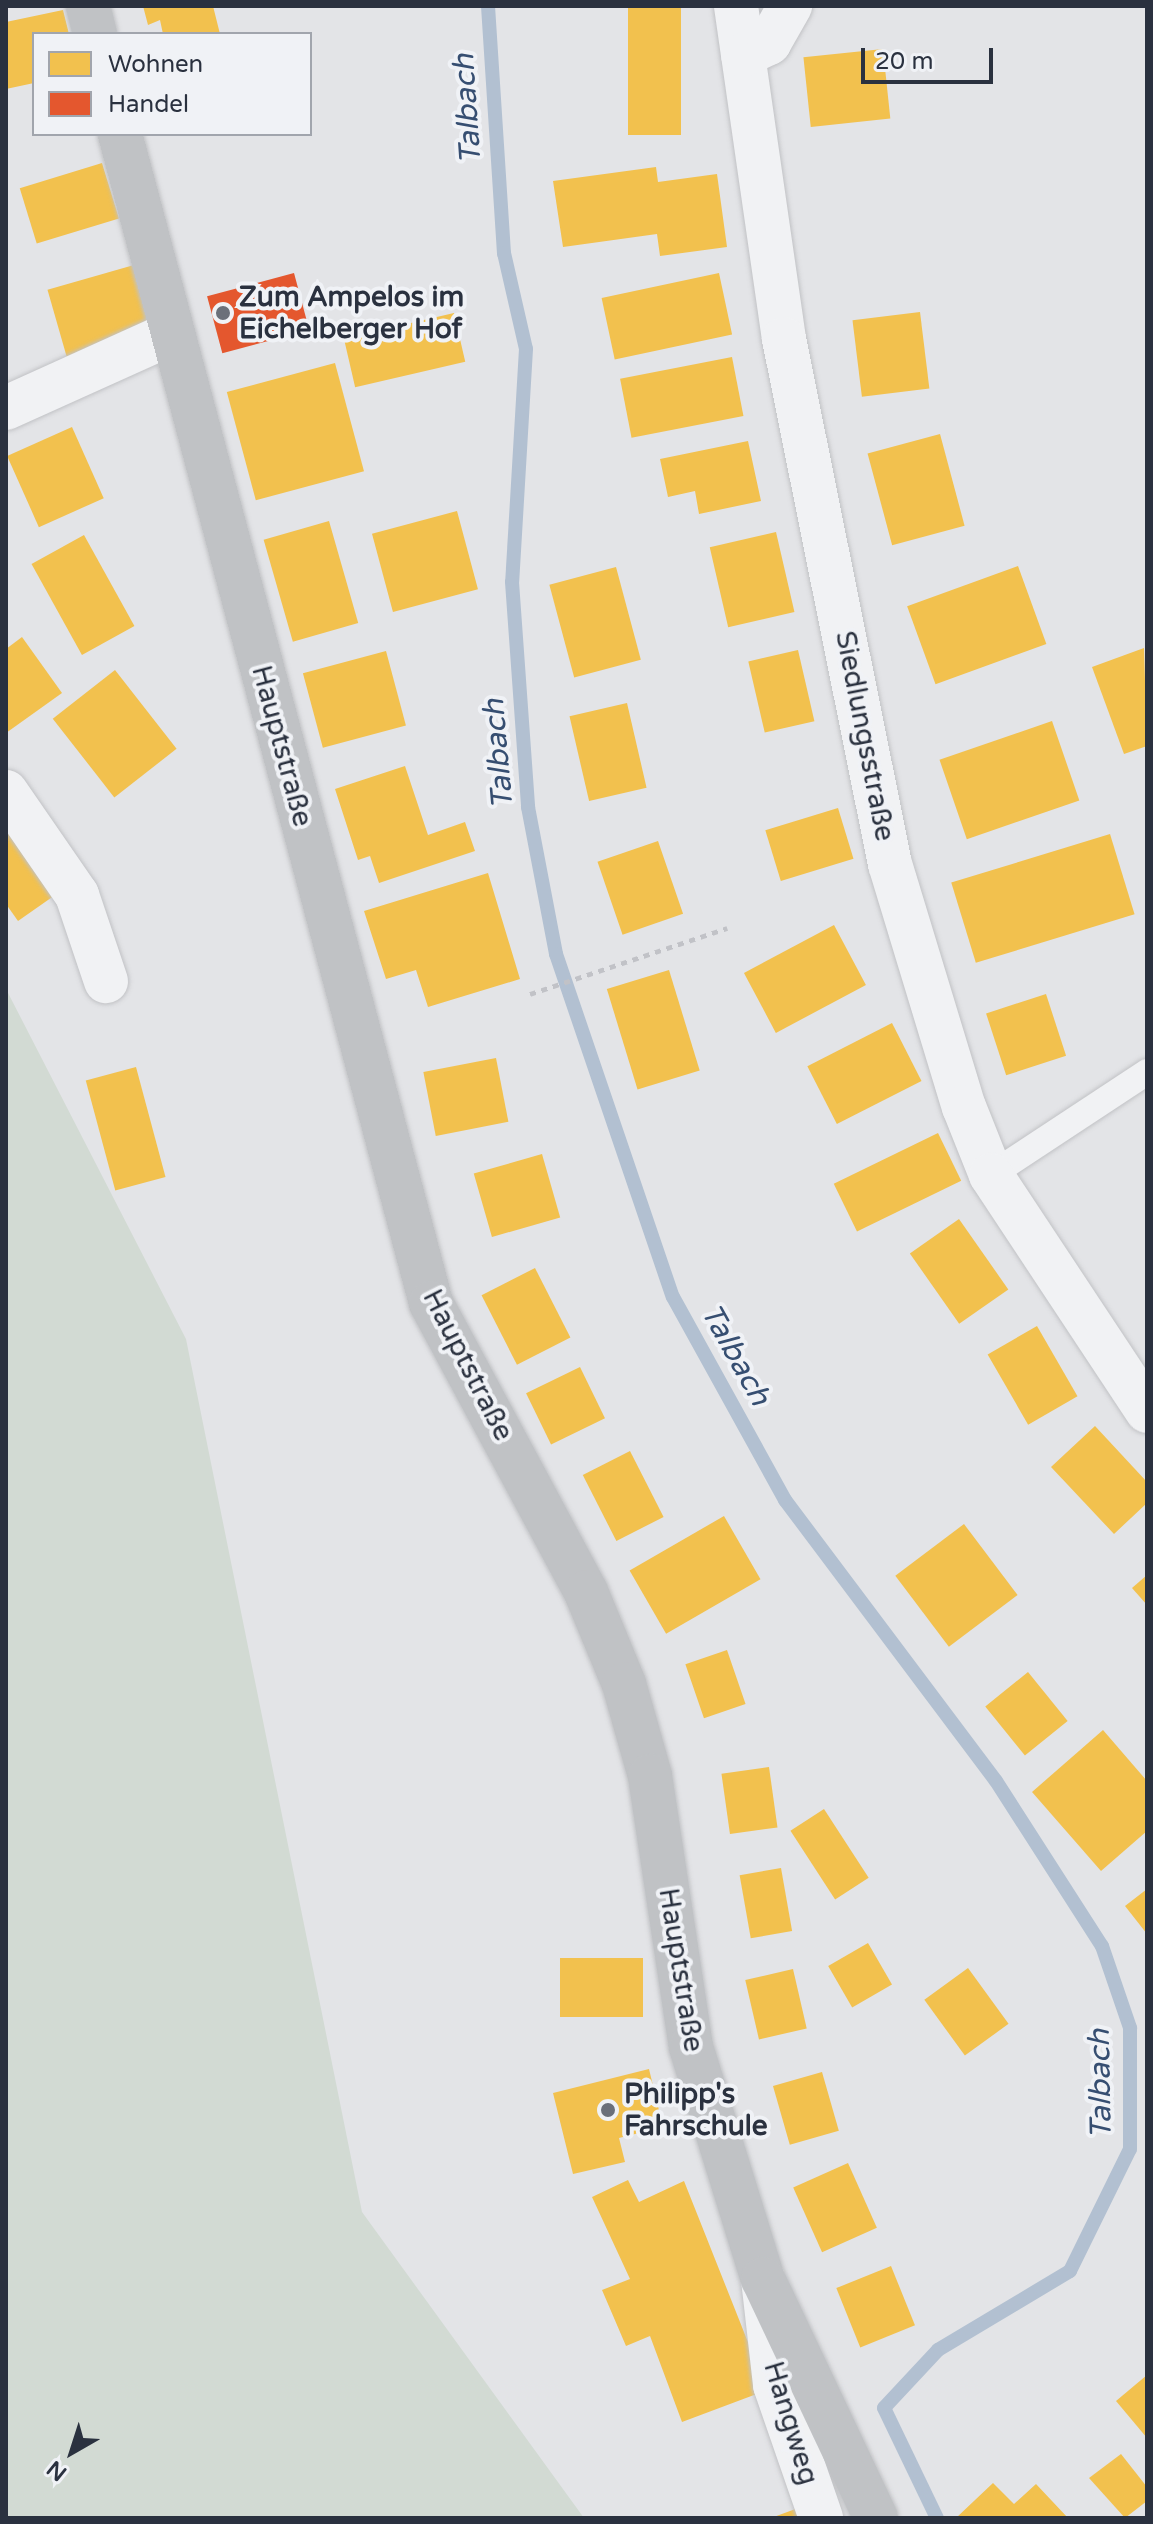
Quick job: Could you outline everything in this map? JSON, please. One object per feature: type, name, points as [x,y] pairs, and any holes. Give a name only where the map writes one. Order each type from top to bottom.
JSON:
[{"type":"main road","points":[[88,6],[94,32]]},
{"type":"main road","name":"Hauptstraße","points":[[120,136],[170,334],[431,1303],[586,1592],[624,1684],[650,1776],[691,2047],[763,2279],[876,2518]]},
{"type":"street","name":"Siedlungsstraße","points":[[736,6],[784,339],[890,864],[964,1107],[991,1175],[1147,1411]]},
{"type":"street","points":[[743,55],[769,43],[790,6]]},
{"type":"street","points":[[6,408],[170,334]]},
{"type":"street","points":[[6,792],[77,895],[106,981]]},
{"type":"street","name":"Hangweg","points":[[763,2279],[775,2385],[821,2518]]},
{"type":"lane","points":[[991,1175],[1147,1072]]},
{"type":"path","points":[[530,994],[727,928]]},
{"type":"shaded area","points":[[6,989],[186,1339],[362,2212],[584,2518],[6,2518]]},
{"type":"building: Wohnen","points":[[143,6],[213,6],[220,32],[163,32],[160,20],[148,25]]},
{"type":"building: Wohnen","points":[[628,6],[681,6],[681,135],[628,135]]},
{"type":"building: Wohnen","points":[[63,10],[68,32],[32,32],[32,83],[6,89],[6,22]]},
{"type":"building: Wohnen","points":[[883,49],[890,119],[811,127],[803,57]]},
{"type":"building: Wohnen","points":[[102,163],[119,218],[37,244],[20,188]]},
{"type":"building: Wohnen","points":[[656,167],[658,182],[717,174],[727,247],[660,256],[657,234],[563,247],[553,181]]},
{"type":"building: Wohnen","points":[[134,265],[153,332],[67,357],[47,290]]},
{"type":"building: Wohnen","points":[[719,273],[732,335],[615,360],[602,298]]},
{"type":"building: Wohnen","points":[[920,312],[929,388],[862,397],[853,320]]},
{"type":"building: Wohnen","points":[[454,313],[465,362],[355,387],[344,338]]},
{"type":"building: Wohnen","points":[[732,357],[743,416],[632,438],[620,379]]},
{"type":"building: Wohnen","points":[[335,363],[364,471],[256,500],[227,392]]},
{"type":"building: Wohnen","points":[[72,427],[104,498],[39,527],[7,456]]},
{"type":"building: Wohnen","points":[[940,434],[965,526],[892,545],[868,453]]},
{"type":"building: Wohnen","points":[[748,441],[761,501],[699,514],[695,491],[668,497],[660,459]]},
{"type":"building: Wohnen","points":[[457,511],[478,589],[393,612],[372,534]]},
{"type":"building: Wohnen","points":[[329,521],[358,623],[293,642],[264,540]]},
{"type":"building: Wohnen","points":[[776,532],[794,612],[728,627],[710,547]]},
{"type":"building: Wohnen","points":[[84,535],[134,626],[82,655],[32,564]]},
{"type":"building: Wohnen","points":[[1018,566],[1046,644],[936,684],[907,606]]},
{"type":"building: Wohnen","points":[[616,567],[641,660],[574,678],[549,585]]},
{"type":"building: Wohnen","points":[[22,637],[62,693],[6,733],[6,649]]},
{"type":"building: Wohnen","points":[[1144,648],[1147,746],[1124,754],[1092,667]]},
{"type":"building: Wohnen","points":[[798,650],[814,721],[765,733],[748,661]]},
{"type":"building: Wohnen","points":[[386,651],[406,725],[323,748],[303,673]]},
{"type":"building: Wohnen","points":[[115,670],[177,749],[114,797],[53,719]]},
{"type":"building: Wohnen","points":[[627,703],[647,788],[589,801],[570,716]]},
{"type":"building: Wohnen","points":[[1052,721],[1079,800],[967,839],[939,760]]},
{"type":"building: Wohnen","points":[[405,766],[428,835],[465,822],[475,851],[379,883],[370,856],[358,860],[335,789]]},
{"type":"building: Wohnen","points":[[838,808],[853,859],[781,881],[765,830]]},
{"type":"building: Wohnen","points":[[6,818],[58,893],[18,921],[6,904]]},
{"type":"building: Wohnen","points":[[1110,834],[1135,914],[976,963],[951,883]]},
{"type":"building: Wohnen","points":[[658,841],[683,914],[623,935],[597,862]]},
{"type":"building: Wohnen","points":[[488,873],[520,979],[428,1007],[416,970],[386,979],[364,911]]},
{"type":"building: Wohnen","points":[[834,925],[866,985],[776,1033],[744,973]]},
{"type":"building: Wohnen","points":[[669,970],[700,1070],[638,1089],[607,989]]},
{"type":"building: Wohnen","points":[[1046,994],[1066,1056],[1006,1075],[986,1013]]},
{"type":"building: Wohnen","points":[[892,1023],[922,1081],[837,1124],[807,1066]]},
{"type":"building: Wohnen","points":[[496,1058],[508,1122],[436,1136],[423,1072]]},
{"type":"building: Wohnen","points":[[136,1067],[166,1177],[115,1191],[86,1080]]},
{"type":"building: Wohnen","points":[[938,1133],[961,1181],[857,1231],[834,1184]]},
{"type":"building: Wohnen","points":[[542,1154],[560,1217],[492,1237],[474,1174]]},
{"type":"building: Wohnen","points":[[959,1219],[1008,1289],[959,1324],[910,1253]]},
{"type":"building: Wohnen","points":[[535,1268],[570,1337],[517,1365],[482,1295]]},
{"type":"building: Wohnen","points":[[1037,1326],[1078,1396],[1028,1425],[988,1354]]},
{"type":"building: Wohnen","points":[[580,1367],[605,1418],[551,1445],[526,1393]]},
{"type":"building: Wohnen","points":[[1095,1426],[1147,1482],[1147,1503],[1114,1534],[1051,1467]]},
{"type":"building: Wohnen","points":[[630,1451],[664,1517],[616,1541],[583,1475]]},
{"type":"building: Wohnen","points":[[724,1516],[761,1579],[666,1634],[630,1570]]},
{"type":"building: Wohnen","points":[[964,1524],[1018,1595],[949,1647],[895,1576]]},
{"type":"building: Wohnen","points":[[1147,1575],[1147,1605],[1132,1588]]},
{"type":"building: Wohnen","points":[[727,1650],[746,1704],[704,1718],[685,1664]]},
{"type":"building: Wohnen","points":[[1028,1672],[1068,1721],[1025,1756],[985,1707]]},
{"type":"building: Wohnen","points":[[1103,1730],[1147,1781],[1147,1831],[1101,1871],[1032,1792]]},
{"type":"building: Wohnen","points":[[769,1767],[777,1827],[730,1834],[721,1774]]},
{"type":"building: Wohnen","points":[[824,1809],[869,1878],[835,1900],[790,1831]]},
{"type":"building: Wohnen","points":[[781,1868],[792,1931],[751,1938],[740,1875]]},
{"type":"building: Wohnen","points":[[1147,1889],[1147,1934],[1125,1906]]},
{"type":"building: Wohnen","points":[[868,1943],[892,1985],[852,2008],[828,1966]]},
{"type":"building: Wohnen","points":[[560,1958],[643,1958],[643,2017],[560,2017]]},
{"type":"building: Wohnen","points":[[968,1968],[1009,2024],[965,2056],[924,2000]]},
{"type":"building: Wohnen","points":[[793,1969],[807,2028],[759,2039],[745,1980]]},
{"type":"building: Wohnen","name":"Philipp's Fahrschule","points":[[649,2069],[663,2127],[619,2138],[625,2162],[573,2174],[553,2093]]},
{"type":"building: Wohnen","points":[[822,2072],[839,2131],[790,2145],[773,2086]]},
{"type":"building: Wohnen","points":[[848,2163],[877,2228],[822,2252],[793,2187]]},
{"type":"building: Wohnen","points":[[628,2180],[639,2202],[684,2181],[767,2390],[682,2422],[650,2336],[626,2346],[602,2290],[630,2279],[592,2197]]},
{"type":"building: Wohnen","points":[[891,2266],[915,2325],[860,2347],[836,2288]]},
{"type":"building: Wohnen","points":[[1147,2375],[1147,2438],[1116,2401]]},
{"type":"building: Wohnen","points":[[1121,2454],[1147,2487],[1147,2501],[1125,2518],[1089,2478]]},
{"type":"building: Wohnen","points":[[993,2483],[1014,2504],[1036,2484],[1068,2518],[956,2518]]},
{"type":"building: Wohnen","points":[[809,2504],[814,2518],[771,2518]]},
{"type":"building: Handel","points":[[294,273],[309,330],[222,353],[207,296]]},
{"type":"waterway","name":"Talbach","points":[[488,6],[504,253],[526,349],[512,582],[528,807],[556,954],[673,1297],[785,1500],[996,1781],[1102,1946],[1130,2028],[1130,2149],[1070,2271],[938,2350],[884,2408],[937,2518]]},
{"type":"place","name":"Zum Ampelos im Eichelberger Hof","points":[[223,313]]},
{"type":"place","name":"Philipp's Fahrschule","points":[[608,2110]]}]
